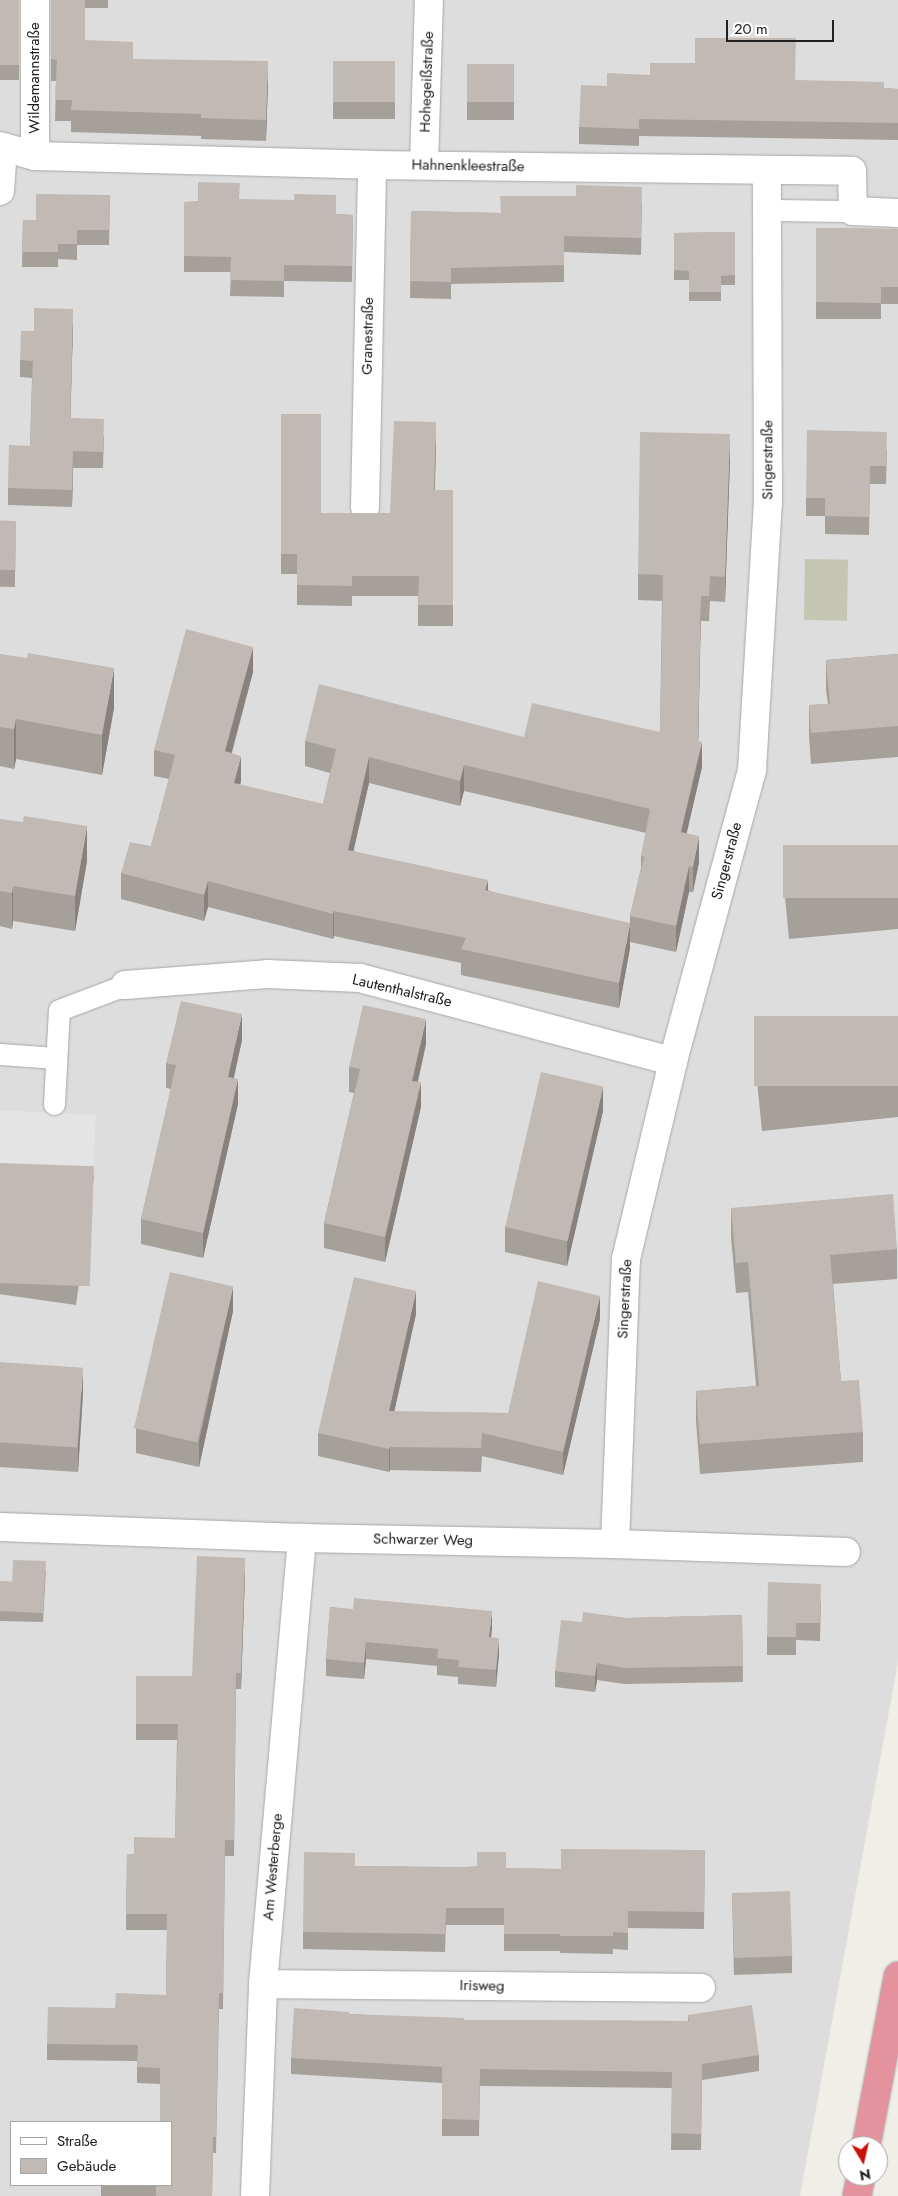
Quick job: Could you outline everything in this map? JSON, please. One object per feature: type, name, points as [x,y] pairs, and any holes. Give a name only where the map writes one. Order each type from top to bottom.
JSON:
[{"type":"highway","points":[[868,2136],[898,1976]]},
{"type":"street","name":"Wildemannstraße","points":[[35,0],[35,156]]},
{"type":"street","name":"Hohegeißstraße","points":[[424,165],[429,0]]},
{"type":"street","name":"Hahnenkleestraße","points":[[1,147],[35,156],[372,165],[852,171],[853,211]]},
{"type":"street","points":[[0,192],[1,147]]},
{"type":"street","name":"Granestraße","points":[[365,507],[372,165]]},
{"type":"street","name":"Singerstraße","points":[[615,1544],[626,1259],[673,1061],[752,770],[768,504],[766,170]]},
{"type":"street","points":[[853,211],[898,213]]},
{"type":"street","name":"Lautenthalstraße","points":[[125,985],[267,974],[360,978],[673,1061]]},
{"type":"street","name":"Schwarzer Weg","points":[[0,1527],[302,1538],[615,1544],[846,1552]]},
{"type":"street","name":"Am Westerberge","points":[[255,2196],[263,1984],[302,1538]]},
{"type":"street","name":"Irisweg","points":[[263,1984],[701,1988]]},
{"type":"lane","points":[[767,210],[853,211]]},
{"type":"lane","points":[[54,1104],[59,1010],[125,985]]},
{"type":"lane","points":[[0,1054],[56,1058]]},
{"type":"shaded area","points":[[0,0],[898,0],[898,1662],[800,2196],[0,2196]]},
{"type":"shaded area","points":[[805,559],[848,560],[847,621],[804,620]]},
{"type":"shaded area","points":[[0,1110],[96,1115],[93,1177],[0,1172]]},
{"type":"building","points":[[0,0],[19,0],[19,65],[0,65]]},
{"type":"building","points":[[51,0],[85,0],[85,40],[133,42],[133,59],[268,61],[266,120],[201,118],[201,114],[71,110],[72,100],[55,100],[57,60],[51,59]]},
{"type":"building","points":[[695,38],[796,38],[795,80],[884,82],[884,88],[898,89],[898,123],[639,119],[639,129],[579,127],[581,85],[607,86],[607,73],[650,75],[650,63],[695,63]]},
{"type":"building","points":[[333,61],[395,61],[395,102],[333,102]]},
{"type":"building","points":[[467,64],[514,64],[514,102],[467,102]]},
{"type":"building","points":[[198,182],[240,183],[239,199],[294,200],[294,194],[336,195],[336,214],[353,215],[352,266],[284,265],[284,281],[230,280],[231,257],[184,256],[184,202],[198,202]]},
{"type":"building","points":[[576,185],[642,187],[641,238],[564,236],[564,265],[451,268],[451,282],[410,281],[411,211],[501,213],[500,196],[576,196]]},
{"type":"building","points":[[36,194],[110,195],[109,230],[77,230],[77,244],[58,244],[58,252],[22,252],[23,220],[36,220]]},
{"type":"building","points":[[816,228],[898,229],[898,287],[881,287],[881,303],[816,302]]},
{"type":"building","points":[[735,232],[735,275],[721,276],[721,292],[689,292],[689,271],[674,270],[674,233]]},
{"type":"building","points":[[34,308],[73,309],[70,418],[104,419],[103,452],[73,451],[72,490],[8,488],[9,445],[30,446],[33,361],[20,360],[21,331],[34,331]]},
{"type":"building","points":[[281,414],[321,414],[321,513],[390,513],[394,421],[436,422],[434,490],[453,490],[453,605],[418,605],[419,576],[352,576],[352,586],[297,585],[297,554],[281,554]]},
{"type":"building","points":[[807,430],[887,432],[886,466],[870,466],[869,517],[825,516],[825,498],[806,498]]},
{"type":"building","points":[[640,432],[730,434],[725,577],[710,576],[709,596],[701,596],[698,741],[702,742],[681,832],[699,836],[693,867],[689,866],[676,926],[630,916],[644,857],[641,856],[650,809],[464,765],[460,781],[369,757],[348,850],[488,880],[485,890],[630,923],[619,983],[461,949],[466,938],[334,911],[333,914],[208,881],[204,895],[121,873],[130,842],[151,846],[175,755],[154,750],[186,629],[253,647],[225,751],[241,756],[234,783],[323,804],[336,749],[305,741],[319,684],[524,737],[532,703],[660,732],[663,575],[638,574]]},
{"type":"building","points":[[0,521],[16,521],[15,570],[0,570]]},
{"type":"building","points":[[28,653],[114,668],[102,735],[16,719],[14,729],[0,727],[0,654],[27,658]]},
{"type":"building","points":[[898,654],[898,726],[811,733],[809,705],[830,704],[826,660]]},
{"type":"building","points":[[24,816],[87,826],[75,896],[13,886],[12,893],[0,891],[0,819],[23,822]]},
{"type":"building","points":[[783,845],[898,845],[898,898],[783,898]]},
{"type":"building","points":[[181,1001],[242,1014],[228,1077],[238,1079],[203,1233],[141,1219],[176,1065],[166,1063]]},
{"type":"building","points":[[363,1005],[426,1019],[412,1081],[421,1082],[385,1237],[324,1223],[360,1069],[349,1067]]},
{"type":"building","points":[[754,1016],[898,1016],[898,1086],[754,1086]]},
{"type":"building","points":[[541,1072],[603,1086],[568,1241],[505,1227]]},
{"type":"building","points":[[0,1163],[94,1166],[90,1286],[0,1283]]},
{"type":"building","points":[[893,1194],[897,1249],[830,1255],[841,1381],[859,1380],[863,1432],[700,1444],[696,1391],[759,1386],[748,1262],[736,1263],[731,1208]]},
{"type":"building","points":[[170,1272],[233,1287],[197,1443],[134,1428]]},
{"type":"building","points":[[354,1277],[416,1291],[389,1411],[508,1413],[538,1281],[600,1296],[563,1452],[482,1433],[481,1448],[390,1447],[389,1449],[318,1433]]},
{"type":"building","points":[[0,1362],[83,1368],[77,1448],[0,1442]]},
{"type":"building","points":[[197,1556],[245,1558],[241,1673],[236,1673],[234,1840],[225,1840],[223,1993],[219,1993],[216,2137],[213,2137],[212,2196],[156,2196],[156,2186],[172,2186],[172,2121],[160,2121],[160,2068],[137,2067],[138,2045],[47,2044],[48,2007],[115,2008],[116,1993],[166,1995],[167,1914],[126,1914],[127,1854],[134,1854],[134,1837],[175,1838],[178,1724],[136,1724],[136,1676],[192,1676]]},
{"type":"building","points":[[13,1560],[46,1561],[43,1613],[0,1611],[0,1581],[12,1582]]},
{"type":"building","points":[[768,1582],[821,1584],[820,1623],[796,1623],[796,1637],[767,1637]]},
{"type":"building","points":[[354,1598],[492,1611],[489,1637],[499,1638],[496,1670],[458,1667],[459,1660],[437,1658],[438,1649],[366,1642],[364,1663],[326,1659],[330,1607],[353,1609]]},
{"type":"building","points":[[583,1612],[627,1618],[742,1615],[743,1666],[624,1668],[597,1663],[595,1676],[555,1671],[561,1620],[582,1622]]},
{"type":"building","points":[[561,1849],[705,1850],[704,1912],[628,1911],[628,1933],[613,1932],[613,1936],[504,1934],[504,1908],[446,1908],[445,1934],[303,1932],[304,1852],[355,1853],[355,1866],[465,1867],[477,1866],[477,1852],[506,1852],[506,1868],[561,1869]]},
{"type":"building","points":[[790,1891],[792,1956],[734,1958],[732,1893]]},
{"type":"building","points":[[752,2005],[759,2055],[702,2064],[701,2134],[671,2133],[672,2072],[480,2069],[479,2120],[442,2119],[442,2067],[291,2058],[294,2008],[349,2012],[349,2014],[464,2018],[464,2020],[689,2021],[688,2015]]}]
